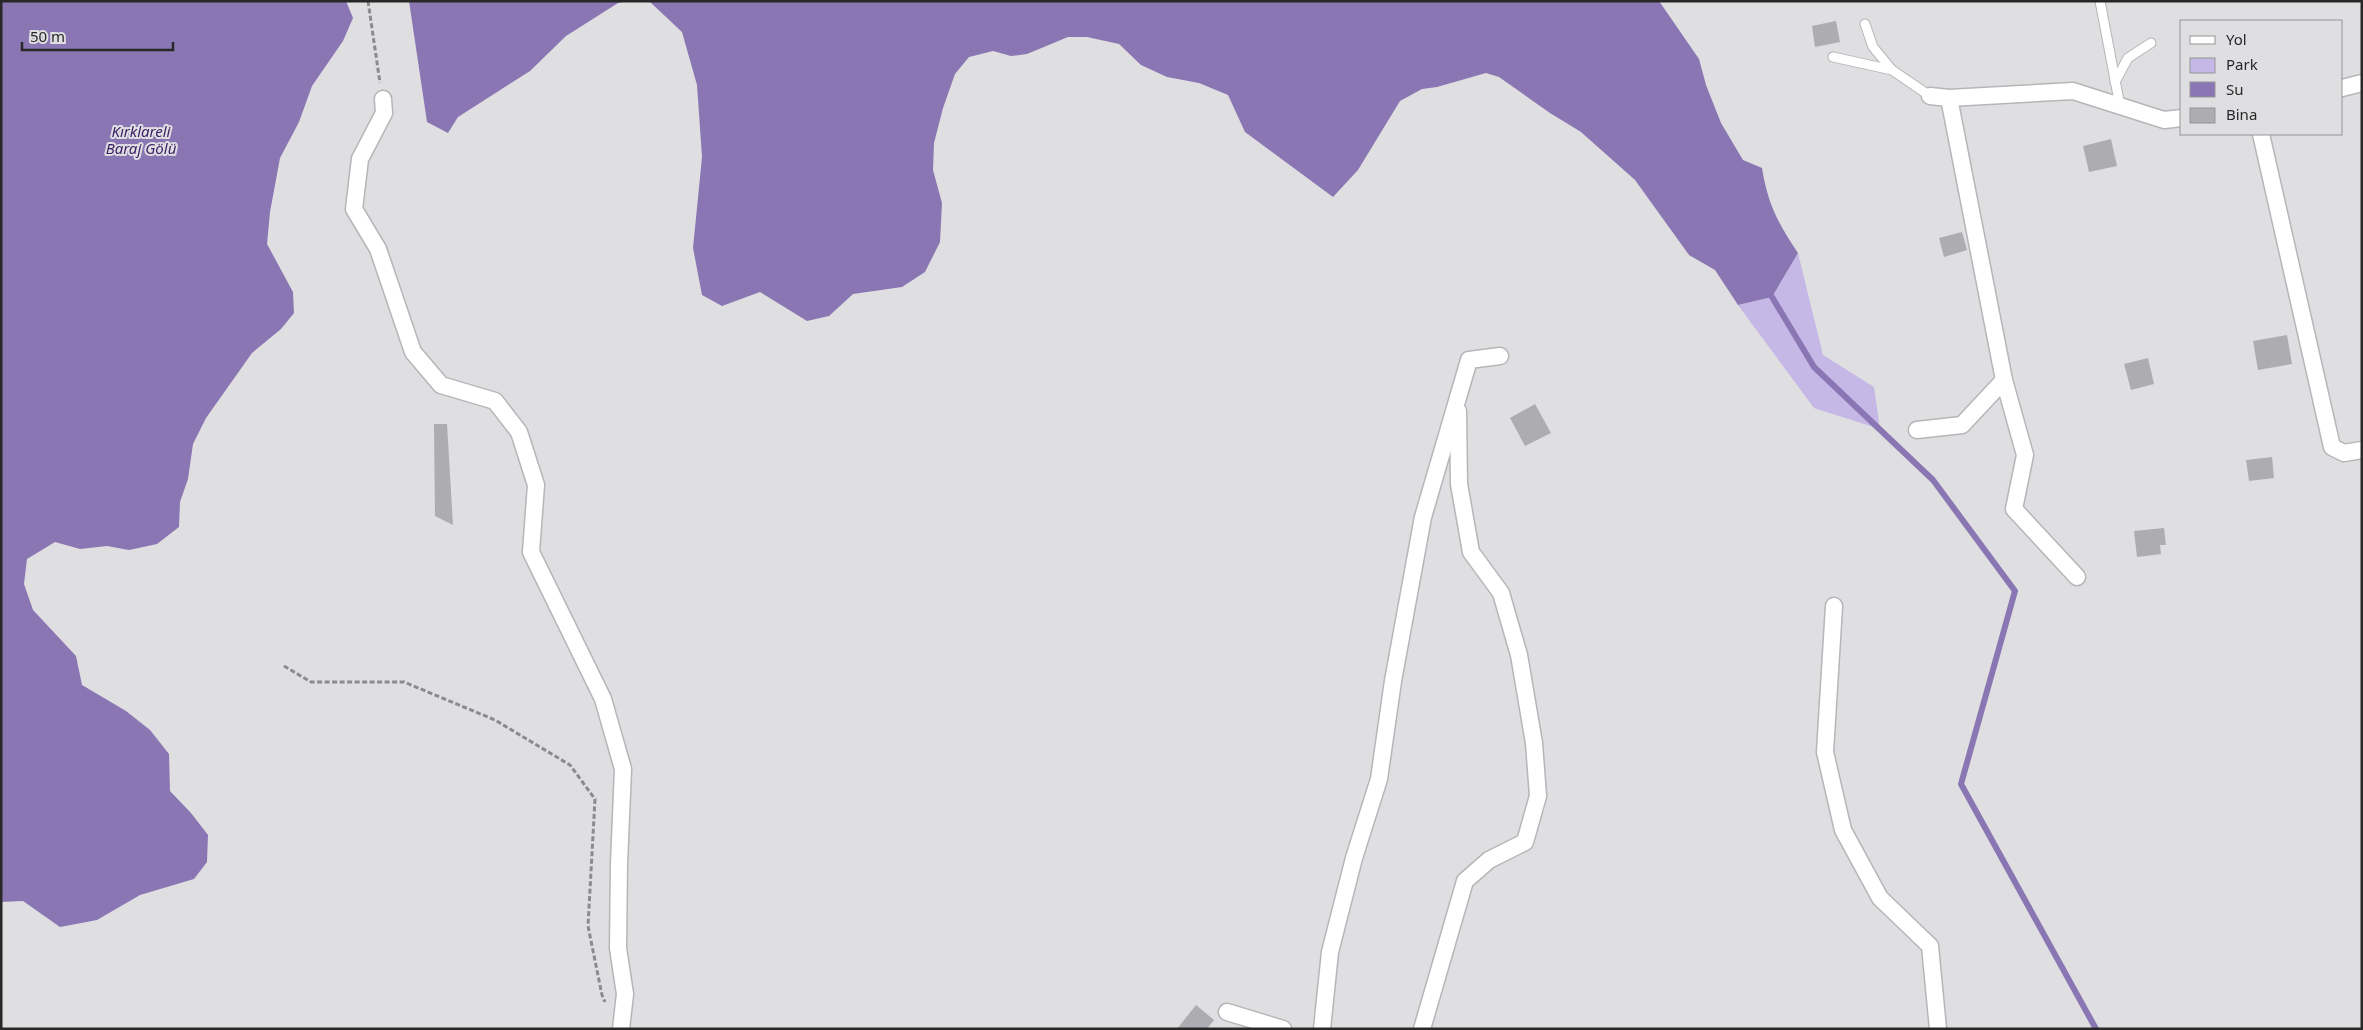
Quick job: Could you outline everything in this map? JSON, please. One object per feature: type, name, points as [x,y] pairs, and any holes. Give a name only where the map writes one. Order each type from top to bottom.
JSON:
[{"type":"street","points":[[2343,88],[2362,83]]},
{"type":"street","points":[[1930,96],[1949,98],[2073,91],[2164,120],[2180,118]]},
{"type":"street","points":[[1949,98],[2004,380],[2025,455],[2014,509],[2077,577]]},
{"type":"street","points":[[383,99],[384,113],[360,159],[354,209],[378,249],[413,352],[441,384],[495,400],[519,432],[536,485],[531,552],[603,699],[623,769],[618,948],[625,994],[621,1029]]},
{"type":"street","points":[[2261,135],[2332,447],[2344,453],[2362,450]]},
{"type":"street","points":[[1322,1029],[1330,952],[1354,858],[1379,779],[1392,681],[1421,526],[1469,360],[1500,356]]},
{"type":"street","points":[[1918,430],[1962,425],[2004,380]]},
{"type":"street","points":[[1422,1029],[1466,881],[1489,860],[1524,842],[1538,796],[1534,743],[1519,655],[1501,593],[1471,552],[1459,484],[1458,394]]},
{"type":"street","points":[[1834,606],[1824,752],[1843,830],[1880,898],[1930,946],[1938,1029]]},
{"type":"street","points":[[1227,1012],[1283,1029]]},
{"type":"lane","points":[[2100,1],[2120,106]]},
{"type":"lane","points":[[1865,24],[1873,47],[1892,70],[1930,96]]},
{"type":"lane","points":[[2115,82],[2128,58],[2151,43]]},
{"type":"lane","points":[[1833,57],[1892,70]]},
{"type":"path","points":[[368,1],[383,99]]},
{"type":"path","points":[[284,666],[311,682],[404,682],[495,720],[570,765],[595,799],[588,926],[602,995],[606,1003]]},
{"type":"green space","points":[[1798,253],[1823,355],[1874,387],[1880,429],[1814,408],[1738,305],[1772,297]]},
{"type":"water","name":"Kırklareli Baraj Gölü","points":[[1,1],[346,1],[353,18],[343,41],[312,86],[299,122],[280,158],[270,212],[267,244],[293,292],[294,313],[281,329],[252,353],[206,418],[193,444],[188,479],[180,502],[179,527],[157,544],[129,550],[107,546],[80,549],[55,542],[27,559],[24,584],[33,610],[76,656],[82,685],[126,711],[150,730],[169,754],[170,791],[191,813],[208,835],[207,862],[194,879],[140,895],[97,920],[60,927],[23,901],[1,902]]},
{"type":"water","points":[[409,1],[628,1],[618,3],[566,36],[530,71],[458,117],[448,133],[427,122]]},
{"type":"water","points":[[649,1],[1659,1],[1699,59],[1706,85],[1721,123],[1743,160],[1762,168],[1767,193],[1775,213],[1798,253],[1772,297],[1738,305],[1715,270],[1689,255],[1635,180],[1581,132],[1499,77],[1486,73],[1437,87],[1422,89],[1400,101],[1358,170],[1333,197],[1245,132],[1228,95],[1199,83],[1167,77],[1141,65],[1119,44],[1087,37],[1068,37],[1027,54],[1011,56],[993,51],[969,57],[955,74],[943,108],[934,143],[933,170],[942,203],[940,242],[925,272],[902,287],[853,294],[829,316],[807,321],[760,292],[722,306],[702,295],[693,248],[702,157],[697,85],[682,32]]},
{"type":"building","points":[[1836,21],[1840,42],[1815,47],[1812,26]]},
{"type":"building","points":[[2111,139],[2117,166],[2089,172],[2083,146]]},
{"type":"building","points":[[1962,232],[1967,250],[1944,257],[1939,238]]},
{"type":"building","points":[[2287,335],[2292,364],[2258,370],[2253,341]]},
{"type":"building","points":[[2148,358],[2154,384],[2131,390],[2124,364]]},
{"type":"building","points":[[1535,404],[1551,433],[1525,446],[1510,418]]},
{"type":"building","points":[[434,424],[447,424],[453,525],[435,516]]},
{"type":"building","points":[[2272,457],[2274,478],[2249,481],[2246,460]]},
{"type":"building","points":[[2164,528],[2166,545],[2160,545],[2161,554],[2137,557],[2134,531]]},
{"type":"building","points":[[1196,1005],[1214,1020],[1207,1029],[1177,1029]]},
{"type":"waterway","points":[[1772,297],[1814,367],[1933,480],[2015,591],[1961,784],[2096,1029]]}]
